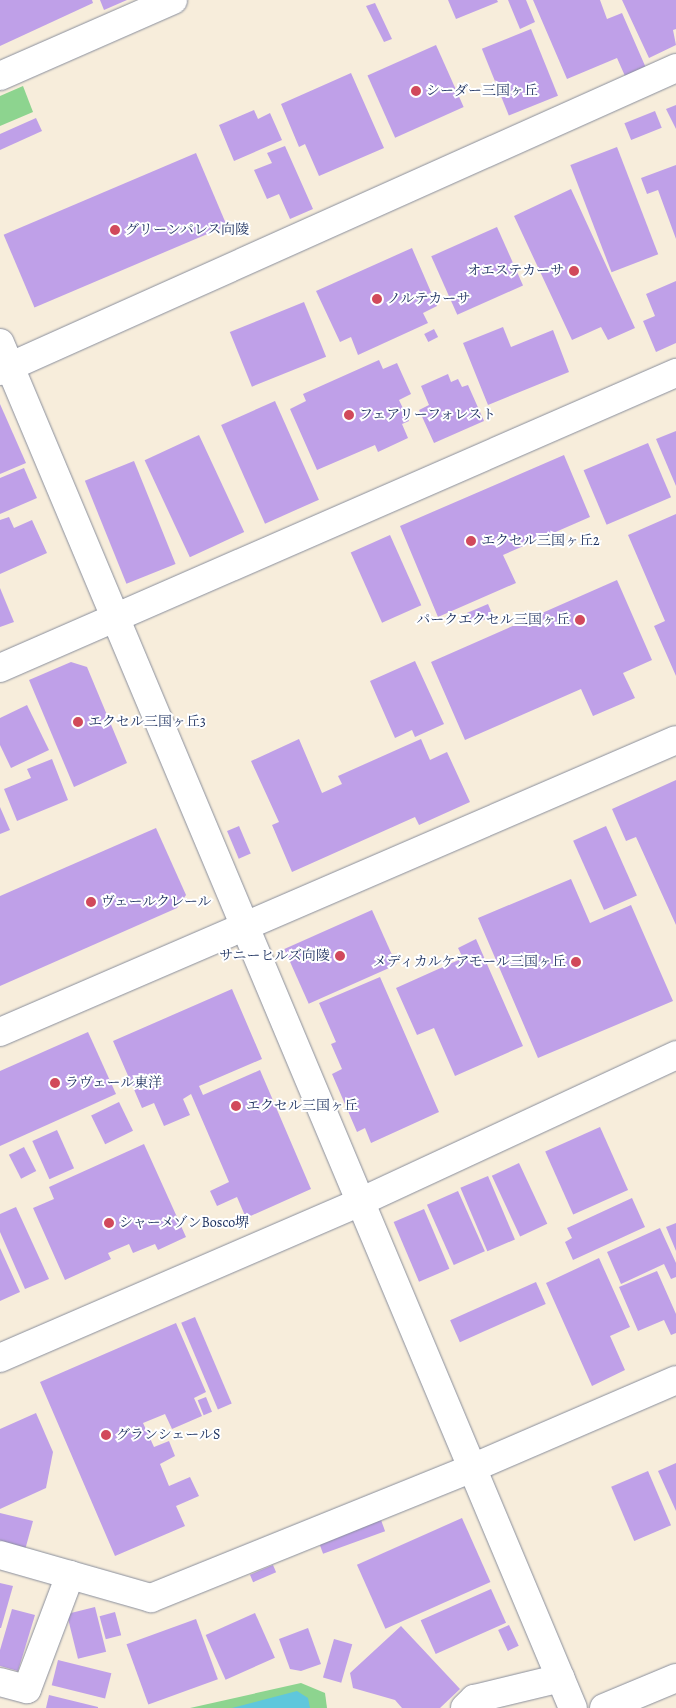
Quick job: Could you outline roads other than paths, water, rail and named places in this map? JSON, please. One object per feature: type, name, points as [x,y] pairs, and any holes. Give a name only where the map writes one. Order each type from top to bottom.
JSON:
[{"type":"street","points":[[0,76],[173,0]]},
{"type":"street","points":[[573,1708],[115,618],[3,360],[676,68]]},
{"type":"street","points":[[0,668],[676,373]]},
{"type":"street","points":[[0,1032],[676,740]]},
{"type":"street","points":[[0,1358],[360,1202],[676,1055]]},
{"type":"street","points":[[0,1555],[151,1598],[472,1468],[676,1380]]},
{"type":"street","points":[[0,1682],[27,1689],[70,1575]]},
{"type":"street","points":[[465,1708],[474,1699],[562,1678]]},
{"type":"street","points":[[604,1708],[676,1678]]},
{"type":"water","points":[[297,1691],[308,1698],[310,1708],[232,1708]]},
{"type":"place","name":"シーダー三国ヶ丘","points":[[416,91]]},
{"type":"place","name":"グリーンパレス向陵","points":[[115,230]]},
{"type":"place","name":"オエステカーサ","points":[[574,271]]},
{"type":"place","name":"ノルテカーサ","points":[[377,299]]},
{"type":"place","name":"フェアリーフォレスト","points":[[349,415]]},
{"type":"place","name":"エクセル三国ヶ丘2","points":[[471,541]]},
{"type":"place","name":"パークエクセル三国ヶ丘","points":[[580,620]]},
{"type":"place","name":"エクセル三国ヶ丘3","points":[[78,722]]},
{"type":"place","name":"ヴェールクレール","points":[[91,902]]},
{"type":"place","name":"サニーヒルズ向陵","points":[[340,956]]},
{"type":"place","name":"メディカルケアモール三国ヶ丘","points":[[576,962]]},
{"type":"place","name":"ラヴェール東洋","points":[[55,1083]]},
{"type":"place","name":"エクセル三国ヶ丘","points":[[236,1106]]},
{"type":"place","name":"シャーメゾンBosco堺","points":[[109,1223]]},
{"type":"place","name":"グランシェールS","points":[[106,1435]]}]
